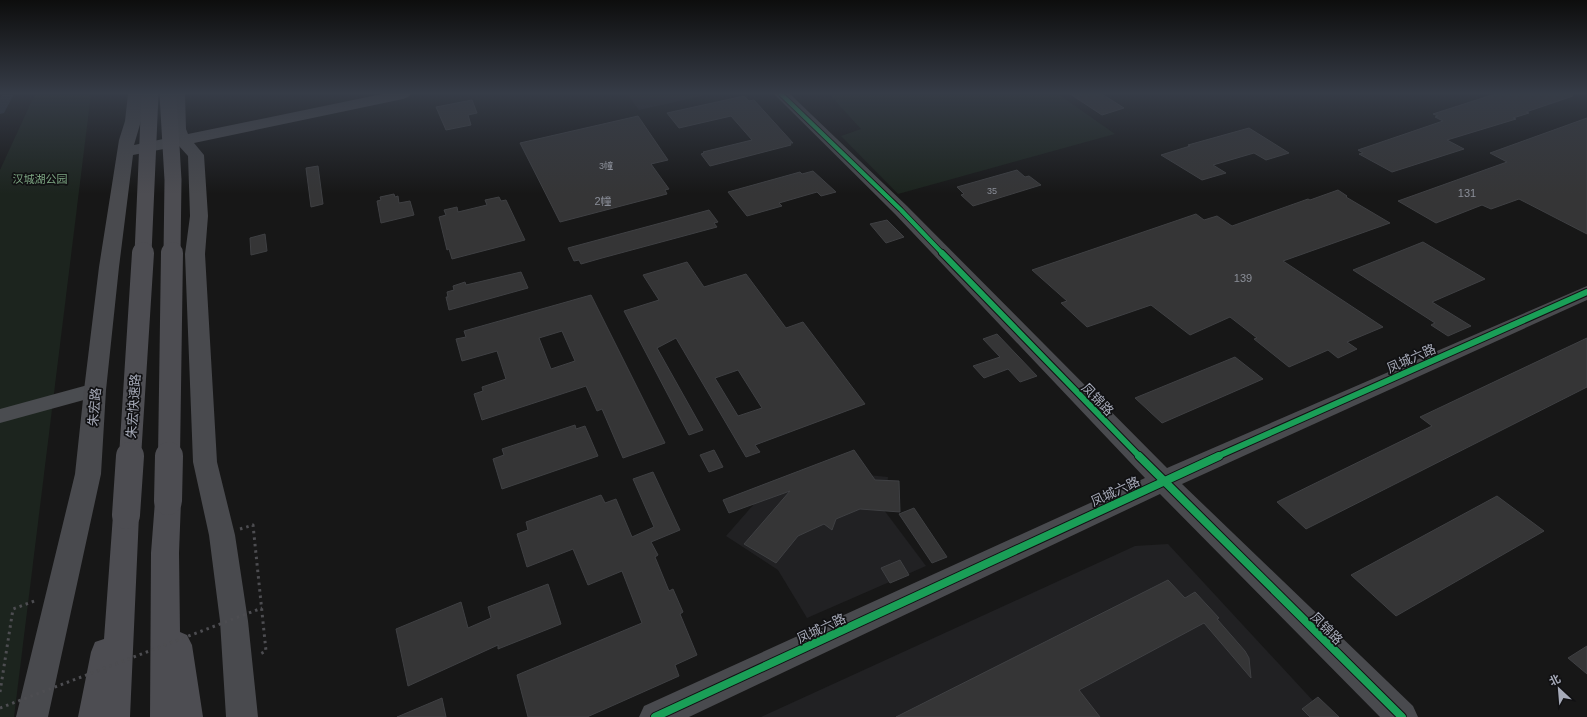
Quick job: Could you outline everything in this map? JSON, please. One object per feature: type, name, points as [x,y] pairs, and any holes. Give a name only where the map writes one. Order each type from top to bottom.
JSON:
[{"type":"highway","name":"朱宏快速路","points":[[114,717],[147,183],[149,127]]},
{"type":"highway","points":[[166,717],[165,553],[168,501],[173,180],[170,127]]},
{"type":"highway","points":[[165,553],[187,717]]},
{"type":"highway","points":[[94,717],[122,569]]},
{"type":"street","name":"朱宏路","points":[[32,717],[88,474],[95,390],[126,146],[131,127]]},
{"type":"street","points":[[180,127],[181,135],[196,155],[198,216],[195,254],[206,462],[222,535],[233,614],[242,717]]},
{"type":"street","points":[[181,135],[216,127]]},
{"type":"street","points":[[126,146],[222,127]]},
{"type":"street","name":"凤锦路","points":[[815,127],[901,210],[1163,481],[1402,717]]},
{"type":"street","name":"凤城六路","points":[[655,717],[1163,481],[1587,292]]},
{"type":"street","points":[[0,416],[95,390]]},
{"type":"path","points":[[253,525],[266,651]]},
{"type":"path","points":[[0,708],[262,608]]},
{"type":"path","points":[[0,692],[13,609]]},
{"type":"shaded area","points":[[837,472],[888,477],[884,510],[926,566],[807,618],[778,570],[726,536],[754,504]]},
{"type":"shaded area","points":[[1168,544],[1328,717],[761,717],[1135,546]]},
{"type":"green space","name":"汉城湖公园","points":[[20,127],[87,127],[14,717],[0,717],[0,170]]},
{"type":"green space","points":[[860,127],[1106,127],[1115,134],[898,194],[841,136],[861,129]]},
{"type":"building","points":[[445,127],[459,127],[446,130]]},
{"type":"building","points":[[588,127],[646,127],[668,160],[651,164],[669,189],[665,190],[667,194],[560,222],[520,143]]},
{"type":"building","points":[[741,127],[779,127],[793,143],[790,143],[791,145],[710,166],[701,154],[704,153],[703,152],[752,140]]},
{"type":"building","points":[[1424,127],[1488,127],[1447,140],[1464,149],[1392,172],[1359,154],[1363,153],[1358,150]]},
{"type":"building","points":[[1561,127],[1587,127],[1587,234],[1519,199],[1491,209],[1482,205],[1436,223],[1398,201],[1507,162],[1490,153]]},
{"type":"building","points":[[1249,128],[1289,153],[1266,160],[1254,153],[1213,165],[1226,173],[1202,180],[1161,155],[1190,146],[1188,145]]},
{"type":"building","points":[[318,166],[323,204],[311,207],[306,168]]},
{"type":"building","points":[[1017,170],[1025,177],[1029,176],[1041,185],[973,206],[961,195],[964,194],[957,187]]},
{"type":"building","points":[[813,171],[836,192],[821,196],[817,192],[779,203],[782,206],[747,216],[728,192],[800,172],[802,174]]},
{"type":"building","points":[[1338,190],[1347,196],[1346,197],[1390,223],[1283,261],[1383,327],[1347,342],[1357,349],[1338,358],[1328,350],[1289,367],[1254,339],[1257,338],[1230,317],[1190,335],[1151,305],[1087,327],[1061,303],[1067,301],[1032,270],[1196,214],[1204,220],[1217,216],[1232,226]]},
{"type":"building","points":[[394,194],[395,197],[398,196],[399,203],[410,201],[414,215],[381,223],[377,201],[381,200],[380,197]]},
{"type":"building","points":[[499,197],[501,201],[506,200],[525,240],[452,259],[449,249],[447,250],[439,217],[446,215],[444,210],[457,207],[458,212],[487,205],[485,200]]},
{"type":"building","points":[[709,210],[718,222],[714,223],[717,227],[581,264],[579,260],[574,261],[568,248]]},
{"type":"building","points":[[887,220],[904,237],[886,243],[870,224]]},
{"type":"building","points":[[265,234],[267,251],[251,255],[250,238]]},
{"type":"building","points":[[1423,242],[1485,279],[1432,302],[1471,326],[1448,336],[1431,325],[1435,323],[1353,270]]},
{"type":"building","points":[[687,262],[704,287],[746,274],[786,328],[803,322],[865,404],[755,445],[760,452],[746,457],[676,338],[657,348],[703,430],[689,435],[624,311],[659,300],[643,275]],"holes":[[[738,370],[762,408],[738,416],[715,378]]]},
{"type":"building","points":[[521,272],[528,288],[449,310],[446,297],[448,297],[447,292],[454,290],[453,286],[465,282],[466,285]]},
{"type":"building","points":[[591,295],[665,443],[623,458],[602,409],[597,411],[586,386],[482,420],[474,394],[483,391],[482,387],[506,379],[497,351],[462,361],[456,339],[466,337],[464,331]],"holes":[[[562,331],[575,361],[551,369],[539,338]]]},
{"type":"building","points":[[997,334],[1037,376],[1020,382],[1008,369],[984,378],[973,366],[1000,357],[983,339]]},
{"type":"building","points":[[1587,338],[1587,387],[1306,529],[1277,502],[1432,426],[1420,417]]},
{"type":"building","points":[[1235,357],[1263,379],[1162,423],[1135,398]]},
{"type":"building","points":[[575,425],[576,429],[585,426],[598,456],[502,489],[493,459],[504,455],[502,449]]},
{"type":"building","points":[[714,450],[723,467],[709,472],[700,455]]},
{"type":"building","points":[[854,450],[875,480],[899,481],[900,512],[860,509],[836,519],[832,530],[824,524],[798,536],[776,563],[744,544],[790,491],[729,513],[723,500]]},
{"type":"building","points":[[653,472],[680,530],[651,542],[658,555],[655,557],[669,591],[673,589],[683,612],[680,614],[697,655],[675,665],[679,676],[587,717],[528,717],[517,675],[642,623],[622,571],[588,585],[573,549],[527,567],[517,534],[528,530],[526,522],[601,495],[605,503],[616,499],[632,537],[654,527],[633,479]]},
{"type":"building","points":[[1497,496],[1544,531],[1396,616],[1351,575]]},
{"type":"building","points":[[914,508],[947,557],[932,563],[899,514]]},
{"type":"building","points":[[900,560],[909,575],[890,583],[881,568]]},
{"type":"building","points":[[1168,580],[1185,598],[1195,592],[1219,618],[1217,619],[1245,651],[1249,658],[1251,678],[1204,623],[1079,690],[1100,717],[896,717]]},
{"type":"building","points":[[548,584],[561,624],[498,649],[498,645],[408,686],[396,629],[461,602],[468,628],[491,618],[488,607]]},
{"type":"building","points":[[1587,646],[1587,674],[1568,658]]},
{"type":"building","points":[[1318,697],[1339,717],[1310,717],[1302,709]]},
{"type":"building","points":[[442,698],[446,717],[397,717]]},
{"type":"cycle path","points":[[816,127],[901,210],[1163,481],[1402,717]]},
{"type":"cycle path","points":[[655,717],[1163,481],[1587,292]]}]
